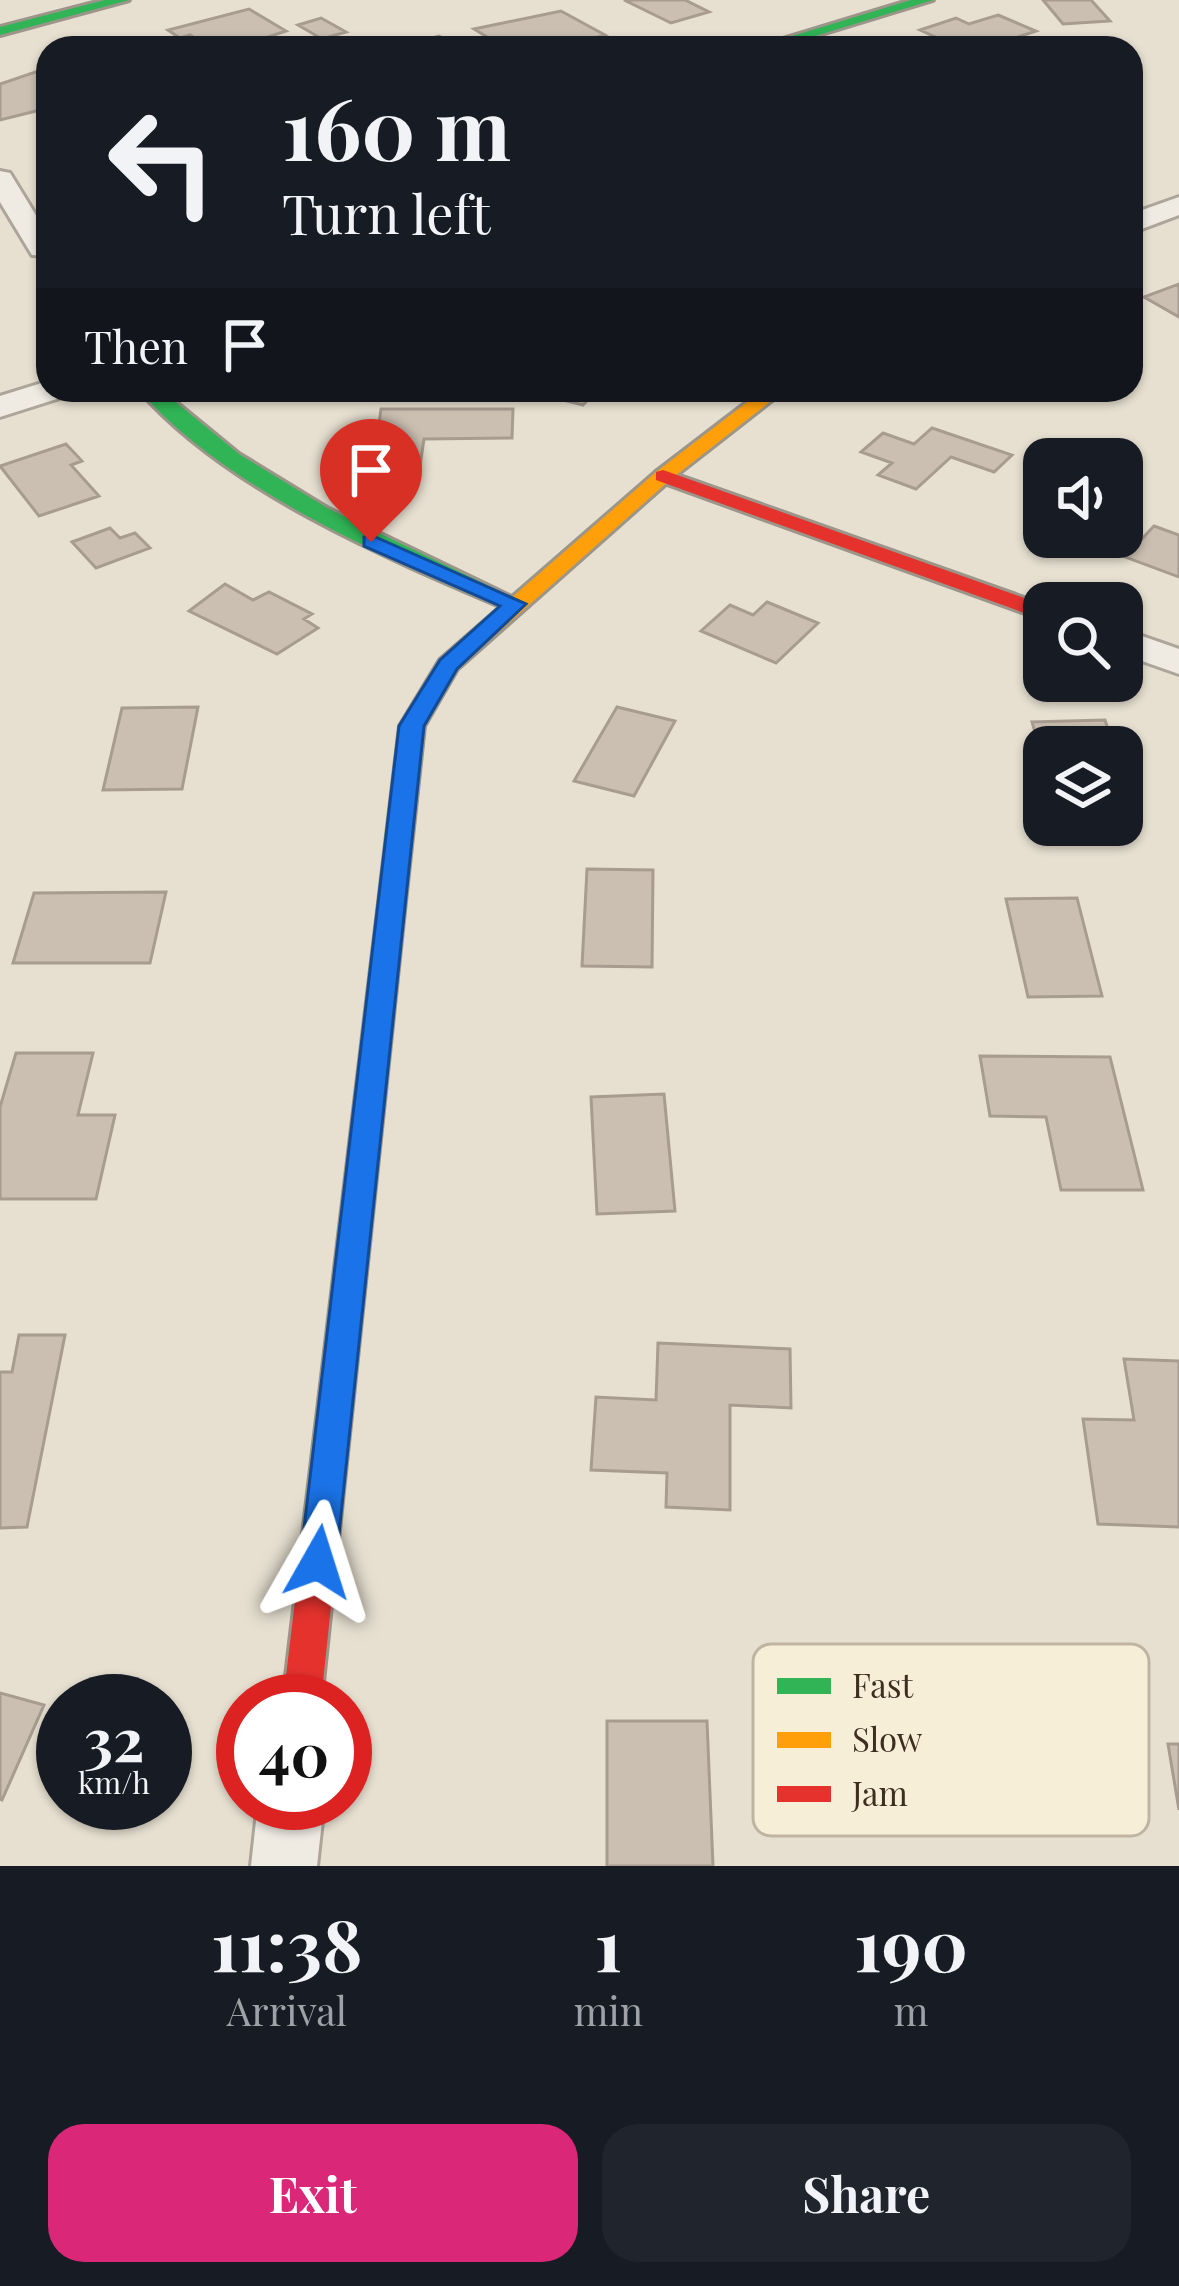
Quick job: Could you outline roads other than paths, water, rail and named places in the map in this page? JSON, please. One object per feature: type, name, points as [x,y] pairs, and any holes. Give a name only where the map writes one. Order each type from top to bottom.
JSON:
[{"type":"street","points":[[0,31],[122,0]]},
{"type":"street","points":[[802,36],[926,0]]},
{"type":"street","points":[[0,179],[36,235]]},
{"type":"street","points":[[1143,219],[1179,205]]},
{"type":"street","points":[[0,407],[36,395]]},
{"type":"street","points":[[161,402],[192,434],[296,502],[409,561],[515,604]]},
{"type":"street","points":[[305,1674],[412,726],[448,665],[664,476],[760,402]]},
{"type":"street","points":[[664,476],[1023,605]]},
{"type":"street","points":[[1143,649],[1179,662]]},
{"type":"street","points":[[284,1866],[288,1830]]}]
